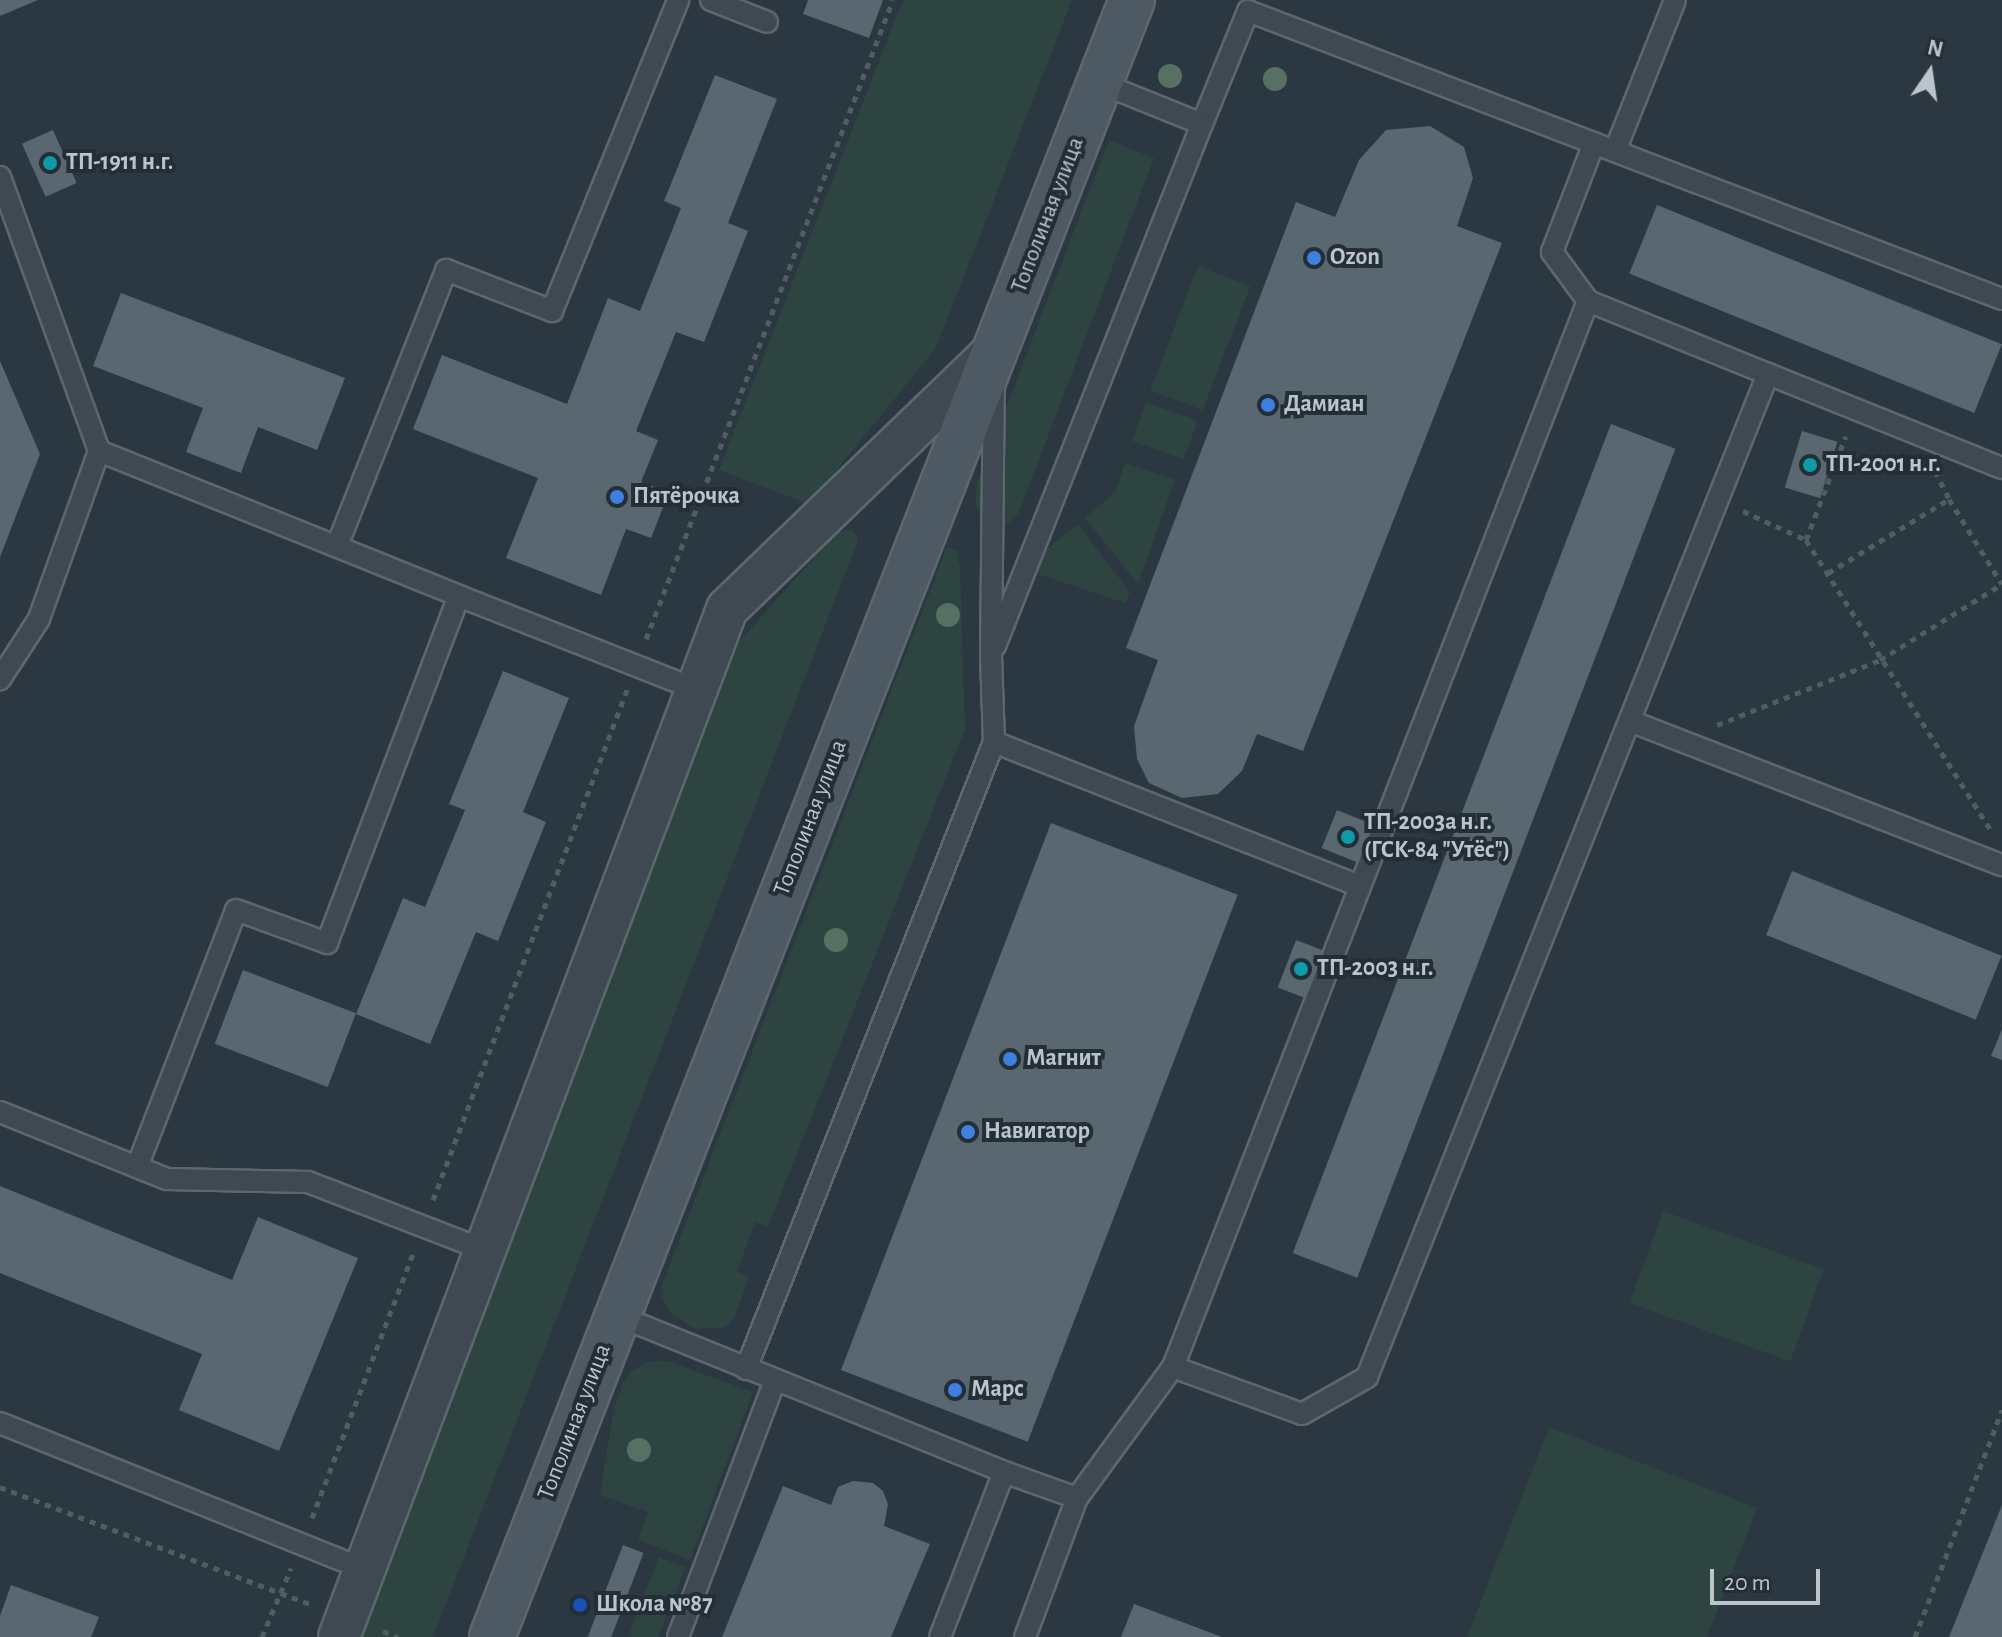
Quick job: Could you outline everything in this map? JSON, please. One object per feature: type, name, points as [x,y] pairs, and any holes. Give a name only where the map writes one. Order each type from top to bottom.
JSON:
[{"type":"main road","name":"Тополиная улица","points":[[492,1637],[1132,0]]},
{"type":"street","points":[[343,1627],[727,609],[994,351]]},
{"type":"lane","points":[[337,546],[446,270],[552,311],[678,0]]},
{"type":"lane","points":[[711,0],[767,22]]},
{"type":"lane","points":[[1615,151],[1675,0]]},
{"type":"lane","points":[[991,657],[1248,11],[2002,299]]},
{"type":"lane","points":[[1100,83],[1202,124]]},
{"type":"lane","points":[[1594,143],[1552,252],[1588,301],[2002,468]]},
{"type":"lane","points":[[0,679],[39,619],[99,451],[2,184]]},
{"type":"lane","points":[[1025,1637],[1077,1498],[1173,1367],[1588,301]]},
{"type":"lane","points":[[746,1369],[994,742],[991,657],[994,351]]},
{"type":"lane","points":[[1173,1367],[1302,1414],[1367,1377],[1768,374]]},
{"type":"lane","points":[[99,451],[695,689]]},
{"type":"lane","points":[[137,1167],[236,910],[327,943],[459,596]]},
{"type":"lane","points":[[1630,721],[2002,865]]},
{"type":"lane","points":[[994,742],[1360,886]]},
{"type":"lane","points":[[0,1112],[167,1179],[308,1182],[422,1229],[487,1251]]},
{"type":"lane","points":[[616,1315],[1004,1472],[1077,1498]]},
{"type":"lane","points":[[678,1637],[775,1380]]},
{"type":"lane","points":[[0,1423],[365,1570]]},
{"type":"lane","points":[[940,1637],[1004,1472]]},
{"type":"path","points":[[262,1637],[301,1546],[635,667],[893,0]]},
{"type":"path","points":[[1806,540],[1856,410]]},
{"type":"path","points":[[1716,499],[1806,540],[1993,834]]},
{"type":"path","points":[[1679,740],[1880,660],[2002,584],[1949,499],[1828,573]]},
{"type":"path","points":[[1915,1637],[2002,1410]]},
{"type":"path","points":[[0,1487],[279,1593],[343,1627],[398,1637]]},
{"type":"green space","points":[[903,0],[1072,0],[936,348],[809,504],[719,470]]},
{"type":"green space","points":[[1109,140],[1154,158],[1019,512],[1007,524],[998,526],[990,523],[975,506],[977,483]]},
{"type":"green space","points":[[1198,266],[1250,286],[1203,410],[1150,390]]},
{"type":"green space","points":[[1146,402],[1198,421],[1184,459],[1132,441]]},
{"type":"green space","points":[[1125,463],[1175,480],[1138,584],[1085,518],[1115,493]]},
{"type":"green space","points":[[1078,524],[1130,592],[1125,603],[1034,573],[1039,556]]},
{"type":"green space","points":[[851,529],[857,536],[857,543],[433,1637],[350,1637],[731,651],[836,533]]},
{"type":"green space","points":[[947,547],[956,550],[960,566],[965,729],[768,1227],[755,1222],[737,1272],[749,1277],[735,1316],[729,1325],[720,1328],[695,1329],[670,1313],[661,1295],[662,1285]]},
{"type":"green space","points":[[1663,1211],[1824,1269],[1790,1362],[1629,1303]]},
{"type":"green space","points":[[667,1361],[753,1392],[690,1560],[638,1540],[648,1512],[600,1495],[614,1408],[623,1383],[632,1371],[649,1362]]},
{"type":"green space","points":[[1549,1427],[1757,1508],[1707,1637],[1467,1637]]},
{"type":"green space","points":[[659,1557],[685,1567],[658,1637],[629,1636]]},
{"type":"building","points":[[0,0],[38,0],[0,16]]},
{"type":"building","points":[[808,0],[883,0],[869,38],[803,14]]},
{"type":"building","points":[[715,75],[777,99],[728,223],[748,231],[704,342],[676,332],[636,431],[658,440],[641,482],[669,492],[651,538],[626,529],[601,595],[506,558],[538,478],[413,429],[442,355],[567,404],[608,298],[640,311],[681,208],[664,201]]},
{"type":"building","points":[[1430,126],[1464,147],[1473,178],[1457,226],[1502,243],[1303,751],[1257,734],[1242,771],[1218,794],[1182,798],[1149,783],[1137,759],[1134,726],[1158,660],[1126,648],[1296,202],[1335,217],[1359,160],[1386,130]]},
{"type":"building","name":"ТП-1911 н.г.","points":[[53,130],[77,183],[46,197],[22,144]]},
{"type":"building","points":[[1657,205],[2002,344],[1974,413],[1629,274]]},
{"type":"building","points":[[121,293],[345,378],[317,450],[258,427],[241,473],[186,452],[203,408],[93,366]]},
{"type":"building","points":[[0,361],[40,454],[0,557]]},
{"type":"building","points":[[1611,424],[1675,449],[1357,1278],[1293,1253]]},
{"type":"building","name":"ТП-2001 н.г.","points":[[1802,431],[1837,442],[1820,498],[1785,487]]},
{"type":"building","points":[[503,671],[569,698],[523,812],[546,822],[498,941],[476,932],[430,1044],[356,1014],[403,898],[425,907],[465,810],[449,804]]},
{"type":"building","name":"ТП-2003а н.г. (ГСК-84 \"Утёс\")","points":[[1337,810],[1374,825],[1359,863],[1322,848]]},
{"type":"building","points":[[1051,823],[1238,895],[1028,1442],[841,1370]]},
{"type":"building","points":[[1792,871],[2002,956],[1976,1020],[1766,935]]},
{"type":"building","name":"ТП-2003 н.г.","points":[[1296,940],[1324,951],[1306,998],[1278,988]]},
{"type":"building","points":[[243,970],[356,1013],[328,1087],[215,1044]]},
{"type":"building","points":[[2002,1029],[2002,1060],[1991,1056]]},
{"type":"building","points":[[0,1186],[232,1280],[258,1217],[358,1258],[279,1451],[179,1410],[202,1354],[0,1273]]},
{"type":"building","points":[[853,1481],[873,1483],[883,1491],[888,1504],[884,1526],[930,1544],[891,1637],[722,1637],[783,1486],[831,1505],[838,1487]]},
{"type":"building","points":[[2002,1505],[2002,1637],[1949,1637]]},
{"type":"building","points":[[623,1545],[644,1553],[611,1637],[588,1636]]},
{"type":"building","points":[[11,1585],[99,1617],[91,1637],[0,1637],[0,1616]]},
{"type":"building","points":[[1134,1604],[1222,1637],[1121,1637]]},
{"type":"place","name":"ТП-1911 н.г.","points":[[50,163]]},
{"type":"place","name":"Ozon","points":[[1314,258]]},
{"type":"place","name":"Дамиан","points":[[1268,405]]},
{"type":"place","name":"ТП-2001 н.г.","points":[[1810,465]]},
{"type":"place","name":"Пятёрочка","points":[[617,497]]},
{"type":"place","name":"ТП-2003а н.г. (ГСК-84 \"Утёс\")","points":[[1348,837]]},
{"type":"place","name":"ТП-2003 н.г.","points":[[1301,969]]},
{"type":"place","name":"Магнит","points":[[1010,1059]]},
{"type":"place","name":"Навигатор","points":[[968,1132]]},
{"type":"place","name":"Марс","points":[[955,1390]]},
{"type":"place","name":"Школа №87","points":[[580,1605]]}]
